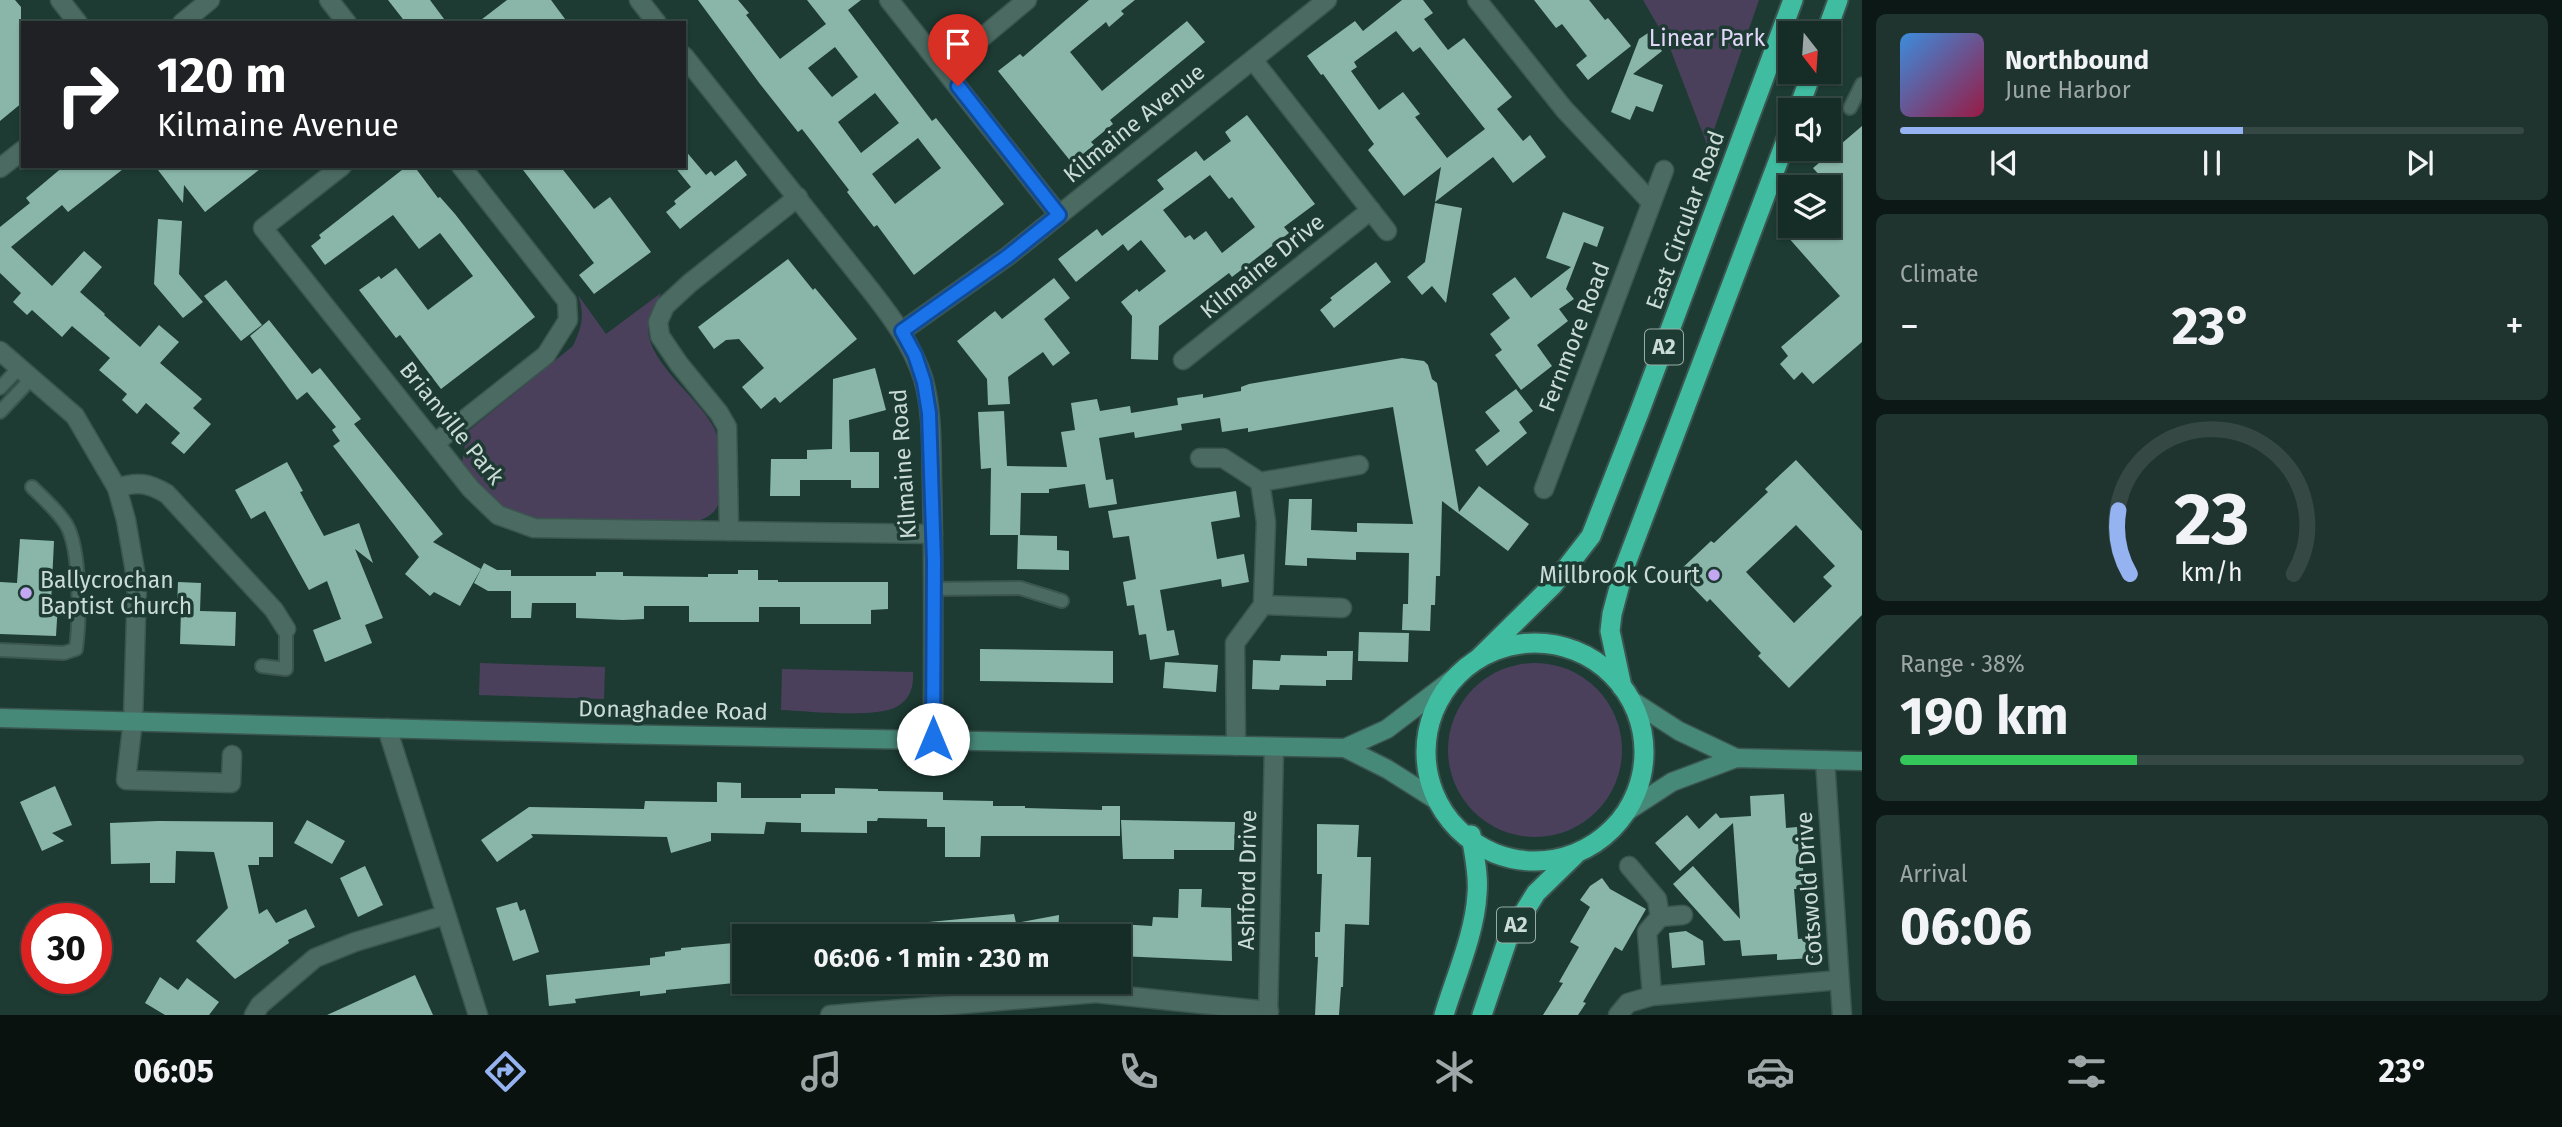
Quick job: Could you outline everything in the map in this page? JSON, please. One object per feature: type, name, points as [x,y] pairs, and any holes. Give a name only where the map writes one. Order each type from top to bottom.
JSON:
[{"type":"highway","name":"East Circular Road","points":[[1478,659],[1553,585],[1591,536],[1793,0]]},
{"type":"highway","points":[[1830,21],[1838,0]]},
{"type":"highway","name":"A2","points":[[1482,1015],[1508,938],[1536,893],[1578,852],[1605,835],[1626,812],[1639,786],[1644,757],[1641,728],[1627,693],[1610,631],[1612,614],[1624,569],[1778,161]]},
{"type":"highway","name":"A2","points":[[1578,852],[1550,860],[1521,860],[1492,853],[1450,821],[1436,800],[1426,769],[1426,736],[1436,705],[1454,678],[1478,659],[1507,646],[1539,643],[1571,649],[1600,664],[1627,693]]},
{"type":"highway","name":"A2","points":[[1444,1015],[1478,896],[1478,874],[1471,835]]},
{"type":"main road","name":"Donaghadee Road","points":[[0,718],[387,729],[1345,748],[1387,729],[1454,678]]},
{"type":"main road","points":[[1627,693],[1679,731],[1736,758]]},
{"type":"main road","name":"Donaghadee Road","points":[[1345,748],[1387,769],[1436,800]]},
{"type":"main road","points":[[1626,812],[1672,782],[1736,758],[1862,761]]},
{"type":"street","points":[[60,0],[76,21]]},
{"type":"street","points":[[184,21],[210,0]]},
{"type":"street","points":[[330,0],[346,21]]},
{"type":"street","points":[[639,0],[655,21]]},
{"type":"street","points":[[889,0],[1059,215]]},
{"type":"street","points":[[944,69],[1027,0]]},
{"type":"street","name":"Kilmaine Avenue","points":[[902,331],[1008,256],[1327,0]]},
{"type":"street","points":[[1477,0],[1564,110],[1651,202]]},
{"type":"street","name":"Kilmaine Road","points":[[686,58],[902,331],[915,355],[924,382],[929,413],[934,589],[933,739]]},
{"type":"street","points":[[1253,60],[1387,231]]},
{"type":"street","points":[[0,168],[21,152]]},
{"type":"street","name":"Brianville Park","points":[[338,168],[263,228],[471,489],[498,515],[534,527],[933,534]]},
{"type":"street","points":[[435,443],[546,355],[568,320],[567,301],[463,168]]},
{"type":"street","name":"Fernmore Road","points":[[1544,489],[1664,170]]},
{"type":"street","points":[[729,531],[727,427],[660,336],[658,322],[665,306],[690,283],[798,197]]},
{"type":"street","name":"Kilmaine Drive","points":[[1183,360],[1371,210]]},
{"type":"street","points":[[0,351],[75,416],[117,488],[126,520],[137,583],[133,720],[126,780],[230,783],[232,755]]},
{"type":"street","points":[[1199,458],[1223,458],[1260,482],[1359,465]]},
{"type":"street","points":[[1236,746],[1235,643],[1264,605],[1266,522],[1260,482]]},
{"type":"street","points":[[117,488],[130,483],[148,483],[167,494],[274,611],[286,628]]},
{"type":"street","points":[[1264,605],[1342,608]]},
{"type":"street","points":[[387,729],[478,1015]]},
{"type":"street","name":"Ashford Drive","points":[[1268,1013],[1274,747]]},
{"type":"street","name":"Cotswold Drive","points":[[1825,760],[1842,1015]]},
{"type":"street","points":[[1629,866],[1657,899],[1660,917]]},
{"type":"street","points":[[254,1015],[260,1005],[315,958],[355,942],[445,915]]},
{"type":"street","points":[[1652,996],[1647,932],[1660,917],[1682,915]]},
{"type":"street","points":[[1618,1015],[1628,1003],[1652,996],[1839,980]]},
{"type":"street","points":[[830,1015],[1096,993],[1268,1013]]},
{"type":"lane","points":[[1850,108],[1862,84]]},
{"type":"lane","points":[[0,388],[25,373]]},
{"type":"lane","points":[[0,412],[25,373]]},
{"type":"lane","points":[[0,650],[64,653],[76,649],[79,631],[75,545],[65,523],[32,487]]},
{"type":"lane","points":[[934,589],[1020,588],[1062,601]]},
{"type":"lane","points":[[262,666],[286,669],[286,628]]},
{"type":"green space","name":"Linear Park","points":[[1643,0],[1759,0],[1708,147],[1668,43]]},
{"type":"green space","points":[[661,293],[650,319],[649,337],[663,364],[698,405],[715,430],[720,465],[720,500],[716,509],[692,523],[520,518],[501,507],[462,463],[467,432],[573,346],[582,321],[578,295],[606,334]]},
{"type":"green space","points":[[480,663],[605,667],[604,699],[479,695]]},
{"type":"green space","points":[[1535,663],[1568,669],[1597,688],[1616,717],[1622,750],[1616,783],[1597,812],[1568,831],[1535,837],[1502,831],[1473,812],[1454,783],[1448,750],[1454,717],[1473,688],[1502,669]]},
{"type":"green space","points":[[782,669],[913,672],[913,682],[906,700],[889,710],[824,713],[781,710]]},
{"type":"building","points":[[0,0],[15,0],[21,7],[21,104],[0,121]]},
{"type":"building","points":[[388,0],[430,0],[446,21],[404,21]]},
{"type":"building","points":[[507,0],[551,0],[567,21],[480,21]]},
{"type":"building","points":[[698,0],[738,0],[749,13],[746,15],[780,59],[826,24],[807,0],[861,0],[848,10],[932,121],[936,118],[1004,204],[914,275],[877,225],[874,227],[860,209],[847,192],[849,190],[802,129],[798,132]],"holes":[[[835,47],[858,77],[832,97],[808,68]],[[875,93],[899,123],[861,153],[838,122]],[[918,138],[941,168],[895,204],[872,174]]]},
{"type":"building","points":[[1089,0],[1135,0],[1121,11],[1124,14],[1109,27],[1106,22],[1070,52],[1102,91],[1187,21],[1205,42],[1110,120],[1113,124],[1091,142],[1094,145],[1072,163],[998,71],[1020,54],[1023,57]]},
{"type":"building","points":[[1402,0],[1423,0],[1433,13],[1424,19],[1448,50],[1464,38],[1512,97],[1497,109],[1523,141],[1530,135],[1546,157],[1513,183],[1493,157],[1435,202],[1441,167],[1404,196],[1368,150],[1374,144],[1307,56],[1355,21],[1363,31]],"holes":[[[1396,31],[1413,52],[1420,47],[1485,129],[1447,158],[1415,117],[1420,114],[1403,92],[1379,110],[1351,71],[1357,67],[1354,62]]]},
{"type":"building","points":[[1534,0],[1589,0],[1631,46],[1588,80],[1576,65],[1587,56],[1562,24],[1556,28]]},
{"type":"building","points":[[1648,33],[1662,51],[1633,74],[1663,85],[1653,112],[1636,106],[1630,120],[1611,112],[1639,39]]},
{"type":"building","points":[[1247,115],[1315,204],[1284,227],[1289,233],[1232,277],[1229,273],[1159,326],[1158,360],[1131,359],[1132,316],[1121,302],[1166,271],[1141,240],[1128,251],[1123,244],[1076,282],[1058,259],[1097,229],[1102,236],[1164,189],[1157,180],[1196,151],[1204,161],[1231,141],[1225,132]],"holes":[[[1210,175],[1229,199],[1232,197],[1255,227],[1222,253],[1206,231],[1194,240],[1190,235],[1185,238],[1163,210]]]},
{"type":"building","points":[[1862,126],[1862,342],[1813,384],[1802,372],[1794,380],[1780,364],[1788,356],[1781,347],[1840,296],[1789,238],[1841,238],[1841,175],[1819,175],[1813,168],[1821,161],[1841,161],[1841,144]]},
{"type":"building","points":[[686,151],[706,175],[711,171],[715,176],[736,160],[747,175],[680,229],[666,212],[676,204],[674,201],[691,187],[676,168],[686,168]]},
{"type":"building","points":[[62,168],[124,168],[68,212],[62,205],[11,247],[52,286],[84,251],[102,267],[80,292],[104,315],[140,347],[159,325],[179,342],[160,363],[202,399],[193,408],[211,424],[184,454],[171,443],[180,433],[146,403],[137,414],[122,400],[127,394],[99,370],[110,358],[72,326],[62,337],[32,310],[27,315],[13,302],[21,293],[0,273],[0,227],[30,203],[26,198]]},
{"type":"building","points":[[157,168],[261,168],[205,212],[184,185],[183,203]]},
{"type":"building","points":[[404,168],[416,168],[535,317],[441,389],[400,335],[396,338],[359,290],[396,268],[428,310],[473,276],[440,233],[419,249],[393,215],[325,265],[311,246],[321,238],[319,235]]},
{"type":"building","points":[[522,168],[562,168],[594,209],[610,197],[651,252],[594,294],[579,275],[594,263]]},
{"type":"building","points":[[1435,203],[1462,208],[1446,303],[1432,286],[1422,295],[1407,277],[1425,262]]},
{"type":"building","points":[[1563,212],[1604,227],[1597,247],[1584,242],[1566,289],[1574,299],[1559,309],[1568,321],[1537,345],[1552,366],[1521,390],[1495,355],[1502,350],[1490,334],[1510,318],[1492,294],[1515,277],[1531,298],[1571,267],[1546,258]]},
{"type":"building","points":[[158,219],[182,221],[179,274],[203,302],[183,318],[154,284]]},
{"type":"building","points":[[788,259],[857,339],[780,403],[775,397],[761,409],[742,387],[764,368],[739,339],[726,340],[714,349],[698,327]]},
{"type":"building","points":[[1376,262],[1391,282],[1334,328],[1320,310],[1332,300],[1330,298]]},
{"type":"building","points":[[1054,278],[1070,298],[1044,319],[1070,353],[1053,366],[1043,352],[1008,377],[1010,404],[988,405],[987,379],[957,341],[995,311],[1002,319]]},
{"type":"building","points":[[226,280],[262,325],[241,341],[204,296]]},
{"type":"building","points":[[269,320],[312,374],[320,368],[361,419],[354,424],[443,534],[433,542],[481,569],[460,606],[434,592],[430,596],[405,574],[419,557],[333,446],[340,441],[332,430],[336,427],[307,392],[297,400],[250,336]]},
{"type":"building","points":[[1402,358],[1424,361],[1432,379],[1437,383],[1459,512],[1479,486],[1529,524],[1508,551],[1442,501],[1440,576],[1436,576],[1435,605],[1431,605],[1430,631],[1402,630],[1403,604],[1408,604],[1409,553],[1356,552],[1356,560],[1307,558],[1307,566],[1285,565],[1289,499],[1312,499],[1311,530],[1357,532],[1357,523],[1413,524],[1393,407],[1248,432],[1248,428],[1222,432],[1220,418],[1181,424],[1182,430],[1135,438],[1134,432],[1099,438],[1106,480],[1113,479],[1117,504],[1089,508],[1085,484],[1049,489],[1049,493],[1021,493],[1020,535],[990,535],[991,468],[981,469],[978,412],[1004,411],[1007,466],[1067,467],[1061,432],[1075,430],[1071,403],[1097,399],[1100,411],[1130,406],[1131,413],[1178,405],[1177,398],[1203,394],[1203,398],[1241,391],[1241,387],[1249,384]]},
{"type":"building","points":[[875,368],[886,410],[849,420],[850,452],[879,452],[879,488],[851,488],[851,480],[800,480],[800,496],[770,496],[771,459],[807,459],[807,450],[832,449],[833,379]]},
{"type":"building","points":[[1516,389],[1533,411],[1519,422],[1527,433],[1487,466],[1475,450],[1500,431],[1485,412]]},
{"type":"building","name":"Millbrook Court","points":[[1796,460],[1862,531],[1862,615],[1789,688],[1758,656],[1761,653],[1710,599],[1707,602],[1678,572],[1711,541],[1714,543],[1768,492],[1765,489]],"holes":[[[1796,525],[1835,566],[1823,577],[1832,586],[1794,623],[1746,572]]]},
{"type":"building","points":[[287,462],[324,536],[359,523],[373,563],[355,549],[383,618],[365,625],[372,643],[325,662],[313,630],[341,619],[327,581],[309,590],[265,511],[251,519],[235,490]]},
{"type":"building","points":[[1236,491],[1240,517],[1211,522],[1217,559],[1244,554],[1249,582],[1222,587],[1221,579],[1160,590],[1167,631],[1174,630],[1179,655],[1150,660],[1146,634],[1139,635],[1134,605],[1127,606],[1123,582],[1136,579],[1129,536],[1113,538],[1108,511]]},
{"type":"building","points":[[1018,535],[1057,536],[1057,550],[1069,551],[1069,570],[1017,569]]},
{"type":"building","name":"Ballycrochan Baptist Church","points":[[20,539],[54,541],[51,603],[58,603],[56,636],[0,634],[0,582],[17,583]]},
{"type":"building","points":[[484,563],[497,570],[511,570],[511,576],[596,576],[596,572],[623,572],[623,576],[708,577],[708,574],[738,574],[738,570],[758,570],[758,580],[778,582],[888,582],[888,609],[871,610],[871,624],[800,624],[800,607],[759,607],[759,622],[689,622],[689,606],[644,606],[644,619],[576,618],[576,603],[532,603],[531,618],[511,618],[511,591],[488,591],[474,583]]},
{"type":"building","points":[[178,582],[201,583],[200,611],[236,612],[235,646],[180,644]]},
{"type":"building","points":[[1359,632],[1409,633],[1408,662],[1358,661]]},
{"type":"building","points":[[980,649],[1113,651],[1113,683],[980,681]]},
{"type":"building","points":[[1327,651],[1353,651],[1352,680],[1326,680],[1326,686],[1280,685],[1279,690],[1252,689],[1253,660],[1280,661],[1281,655],[1327,656]]},
{"type":"building","points":[[1165,662],[1218,665],[1216,692],[1163,688]]},
{"type":"building","points":[[717,782],[741,783],[741,798],[801,798],[801,794],[835,794],[835,788],[943,792],[943,800],[993,801],[993,806],[1102,810],[1102,806],[1120,806],[1120,836],[981,836],[980,857],[945,857],[945,827],[927,827],[927,819],[878,818],[877,821],[867,821],[867,833],[801,832],[801,823],[766,822],[764,834],[711,833],[711,841],[671,853],[667,837],[531,834],[533,837],[497,862],[481,840],[529,807],[644,809],[645,801],[717,802]]},
{"type":"building","points":[[55,786],[72,825],[52,833],[64,841],[42,851],[20,802]]},
{"type":"building","points":[[1784,794],[1786,828],[1797,827],[1800,868],[1803,868],[1804,889],[1794,889],[1798,939],[1811,938],[1813,958],[1777,960],[1777,954],[1742,956],[1740,940],[1724,941],[1673,884],[1693,866],[1740,919],[1733,823],[1680,871],[1655,843],[1687,815],[1699,829],[1716,813],[1720,818],[1751,816],[1750,796]]},
{"type":"building","points":[[307,820],[345,841],[332,864],[294,843]]},
{"type":"building","points":[[1121,820],[1235,822],[1234,850],[1174,850],[1174,859],[1123,859]]},
{"type":"building","points":[[273,822],[273,857],[259,857],[259,865],[248,865],[259,914],[267,909],[276,923],[306,909],[315,927],[288,940],[289,943],[235,979],[196,941],[228,908],[214,852],[176,851],[175,883],[150,883],[150,863],[111,864],[110,823]]},
{"type":"building","points":[[1317,824],[1359,825],[1357,857],[1371,857],[1369,925],[1345,924],[1343,987],[1339,1015],[1315,1015],[1318,957],[1315,957],[1315,932],[1320,932],[1322,874],[1317,874]]},
{"type":"building","points":[[365,866],[383,905],[358,917],[340,878]]},
{"type":"building","points":[[1602,878],[1610,889],[1646,909],[1622,951],[1615,947],[1578,1015],[1543,1015],[1563,983],[1559,982],[1579,947],[1570,942],[1590,907],[1580,900],[1590,886]]},
{"type":"building","points":[[1179,889],[1202,889],[1201,907],[1231,908],[1232,961],[1131,957],[1131,925],[1152,926],[1153,917],[1178,918]]},
{"type":"building","points":[[517,902],[520,911],[525,909],[539,952],[513,961],[496,908]]},
{"type":"building","points":[[1014,914],[1016,923],[1059,915],[1059,924],[918,923]]},
{"type":"building","points":[[1686,931],[1703,941],[1705,965],[1672,968],[1669,933]]},
{"type":"building","points":[[732,943],[732,983],[666,990],[666,993],[640,996],[640,991],[606,995],[575,999],[576,1003],[549,1006],[546,975],[650,965],[650,958],[665,956],[665,952]]},
{"type":"building","points":[[415,975],[433,1015],[327,1015]]},
{"type":"building","points":[[160,977],[178,990],[187,978],[219,1002],[209,1015],[165,1015],[145,1003]]},
{"type":"place","name":"Millbrook Court","points":[[1714,575]]},
{"type":"place","name":"Ballycrochan Baptist Church","points":[[26,593]]},
{"type":"route","points":[[933,739],[934,561],[929,413],[924,382],[915,355],[902,331],[1008,256],[1059,215],[958,86]]}]
